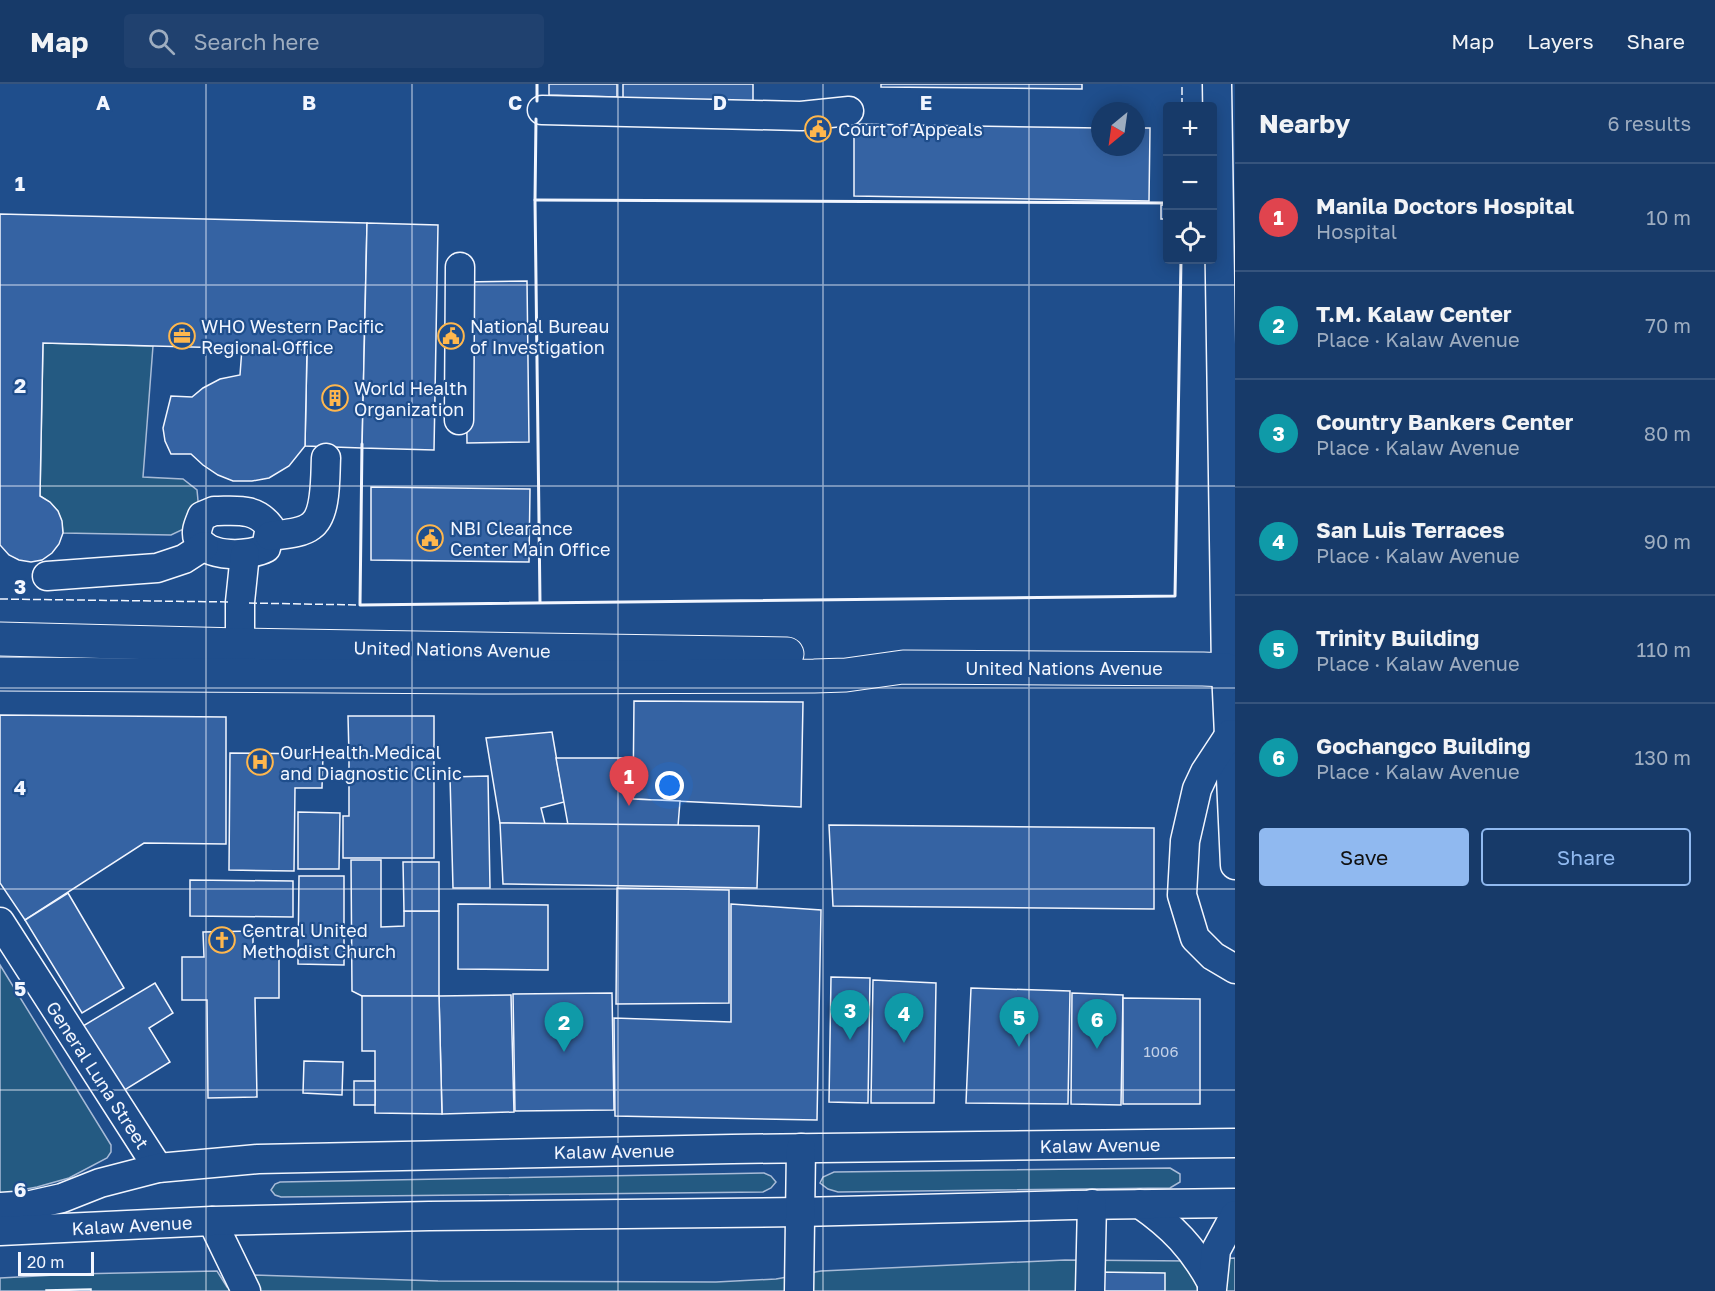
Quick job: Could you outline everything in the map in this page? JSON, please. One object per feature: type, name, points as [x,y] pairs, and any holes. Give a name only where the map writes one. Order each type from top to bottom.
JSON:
[{"type":"main road","name":"United Nations Avenue","points":[[0,639],[240,660]]},
{"type":"main road","name":"United Nations Avenue","points":[[2,675],[240,660],[813,666],[848,656],[903,667],[1232,669]]},
{"type":"street","points":[[1217,84],[1232,669],[1230,734],[1235,865]]},
{"type":"street","points":[[542,110],[801,116],[849,107],[775,98]]},
{"type":"street","points":[[459,420],[460,267]]},
{"type":"street","points":[[270,536],[304,530],[313,525],[323,505],[326,458]]},
{"type":"street","points":[[214,511],[252,512],[263,518],[270,527],[270,536],[266,548],[257,553],[215,552],[204,546],[198,539],[197,528],[202,516],[214,511]]},
{"type":"street","points":[[46,576],[157,568],[184,559],[204,546]]},
{"type":"street","points":[[240,660],[240,602],[245,554]]},
{"type":"street","points":[[1230,734],[1205,772],[1197,789],[1185,841],[1182,895],[1195,938],[1213,956],[1235,969]]},
{"type":"street","name":"General Luna Street","points":[[0,922],[158,1168]]},
{"type":"street","name":"Kalaw Avenue","points":[[0,1207],[31,1205],[62,1198],[100,1183],[158,1168],[258,1159],[801,1148],[1235,1143]]},
{"type":"street","points":[[799,1291],[801,1148]]},
{"type":"street","name":"Kalaw Avenue","points":[[0,1232],[212,1221],[1235,1203]]},
{"type":"street","points":[[1140,1204],[1172,1229],[1198,1258],[1212,1287]]},
{"type":"street","points":[[1074,1291],[1082,1205]]},
{"type":"street","points":[[1082,1205],[1090,1291]]},
{"type":"street","points":[[1212,1287],[1216,1250],[1235,1215]]},
{"type":"street","points":[[212,1221],[246,1291]]},
{"type":"shaded area","points":[[43,343],[153,346],[143,477],[183,479],[197,490],[199,511],[188,527],[171,535],[63,533],[57,511],[40,496]]},
{"type":"shaded area","points":[[0,965],[111,1145],[111,1152],[107,1158],[69,1178],[0,1194]]},
{"type":"shaded area","points":[[1170,1168],[1180,1174],[1180,1182],[1170,1188],[838,1192],[820,1183],[823,1177],[834,1172]]},
{"type":"shaded area","points":[[764,1173],[776,1182],[763,1192],[281,1197],[275,1195],[271,1190],[275,1184],[280,1182]]},
{"type":"shaded area","points":[[1235,1258],[1235,1291],[0,1291],[0,1278],[74,1274],[217,1271],[227,1287],[254,1284],[254,1275],[438,1281],[716,1282],[776,1279],[821,1271],[1065,1260],[1192,1261]]},
{"type":"building","points":[[549,84],[617,84],[617,97],[549,95]]},
{"type":"building","points":[[623,84],[753,84],[753,101],[623,98]]},
{"type":"building","points":[[881,84],[1082,84],[1082,89],[881,87]]},
{"type":"building","points":[[854,124],[1091,128],[1091,156],[1145,156],[1145,128],[1150,128],[1149,201],[854,196]]},
{"type":"building","points":[[1161,205],[1163,205],[1163,219],[1161,219]]},
{"type":"building","name":"World Health Organization","points":[[0,214],[367,223],[362,448],[305,446],[307,350],[43,343],[40,496],[58,511],[63,533],[52,553],[42,560],[31,562],[9,555],[0,545]]},
{"type":"building","points":[[367,223],[438,225],[434,450],[362,448]]},
{"type":"building","points":[[527,281],[529,442],[467,443],[465,282]]},
{"type":"building","points":[[242,348],[307,350],[305,446],[289,466],[269,478],[252,481],[233,481],[218,475],[191,454],[171,454],[165,441],[163,428],[171,396],[192,397],[220,379],[240,375]]},
{"type":"building","points":[[371,487],[530,489],[529,562],[371,560]]},
{"type":"building","points":[[634,701],[803,702],[801,807],[633,799]]},
{"type":"building","points":[[0,715],[226,717],[226,844],[144,843],[25,920],[0,883]]},
{"type":"building","points":[[348,716],[434,716],[434,756],[349,756]]},
{"type":"building","points":[[552,732],[564,802],[541,808],[545,824],[500,823],[486,738]]},
{"type":"building","points":[[230,753],[323,754],[322,788],[295,788],[294,871],[229,870]]},
{"type":"building","points":[[349,756],[434,756],[434,858],[343,858],[343,816],[349,816]]},
{"type":"building","points":[[556,758],[634,758],[633,799],[680,801],[678,826],[568,825]]},
{"type":"building","points":[[488,776],[490,888],[453,888],[450,777]]},
{"type":"building","points":[[298,812],[340,813],[339,869],[298,869]]},
{"type":"building","points":[[500,823],[759,826],[757,888],[503,884]]},
{"type":"building","points":[[829,825],[1154,828],[1154,909],[833,906]]},
{"type":"building","points":[[351,860],[381,860],[381,927],[404,926],[404,911],[439,911],[439,996],[362,996],[352,991]]},
{"type":"building","points":[[403,862],[439,862],[439,911],[404,911]]},
{"type":"building","points":[[299,876],[344,876],[344,965],[298,964]]},
{"type":"building","points":[[190,880],[293,881],[293,917],[190,916]]},
{"type":"building","points":[[617,888],[729,890],[729,1003],[616,1004]]},
{"type":"building","points":[[68,893],[124,988],[82,1013],[25,920]]},
{"type":"building","points":[[458,904],[548,905],[548,970],[458,969]]},
{"type":"building","points":[[731,904],[821,910],[817,1120],[615,1116],[614,1018],[731,1022]]},
{"type":"building","name":"Central United Methodist Church","points":[[253,931],[253,955],[279,955],[279,998],[255,998],[257,1097],[208,1098],[207,1000],[182,1000],[182,957],[204,957],[203,932]]},
{"type":"building","points":[[831,977],[870,978],[868,1103],[829,1102]]},
{"type":"building","points":[[873,980],[936,983],[934,1103],[871,1103]]},
{"type":"building","points":[[155,983],[173,1013],[149,1028],[170,1062],[123,1091],[83,1026]]},
{"type":"building","points":[[971,988],[1070,991],[1068,1104],[966,1103]]},
{"type":"building","points":[[612,993],[614,1110],[515,1111],[513,994]]},
{"type":"building","points":[[1072,993],[1123,995],[1121,1105],[1071,1104]]},
{"type":"building","points":[[511,995],[514,1112],[442,1114],[439,996]]},
{"type":"building","points":[[362,996],[439,996],[442,1114],[375,1113],[375,1051],[362,1051]]},
{"type":"building","points":[[1123,998],[1200,999],[1200,1104],[1123,1104]]},
{"type":"building","points":[[304,1061],[343,1062],[342,1095],[303,1093]]},
{"type":"building","points":[[354,1081],[375,1081],[375,1105],[354,1105]]},
{"type":"building","points":[[1096,1272],[1165,1273],[1165,1291],[1096,1291]]},
{"type":"building","points":[[91,1289],[91,1291],[46,1291],[46,1290]]},
{"type":"fence","points":[[1182,84],[1182,102]]},
{"type":"fence","points":[[0,599],[231,602]]},
{"type":"fence","points":[[249,603],[360,605]]},
{"type":"wall","points":[[537,84],[537,101]]},
{"type":"wall","points":[[536,119],[540,602]]},
{"type":"wall","points":[[535,200],[1163,203]]},
{"type":"wall","points":[[362,444],[360,605],[1175,596],[1181,264]]},
{"type":"place","name":"Court of Appeals","points":[[818,129]]},
{"type":"place","name":"WHO Western Pacific Regional Office","points":[[182,336]]},
{"type":"place","name":"National Bureau of Investigation","points":[[451,336]]},
{"type":"place","name":"World Health Organization","points":[[335,398]]},
{"type":"place","name":"NBI Clearance Center Main Office","points":[[430,538]]},
{"type":"place","name":"OurHealth Medical and Diagnostic Clinic","points":[[260,762]]},
{"type":"place","name":"Manila Doctors Hospital","points":[[629,806]]},
{"type":"place","name":"Central United Methodist Church","points":[[222,940]]},
{"type":"place","name":"Country Bankers Center","points":[[850,1040]]},
{"type":"place","name":"San Luis Terraces","points":[[904,1043]]},
{"type":"place","name":"Trinity Building","points":[[1019,1047]]},
{"type":"place","name":"Gochangco Building","points":[[1097,1049]]},
{"type":"place","name":"T.M. Kalaw Center","points":[[564,1052]]}]
